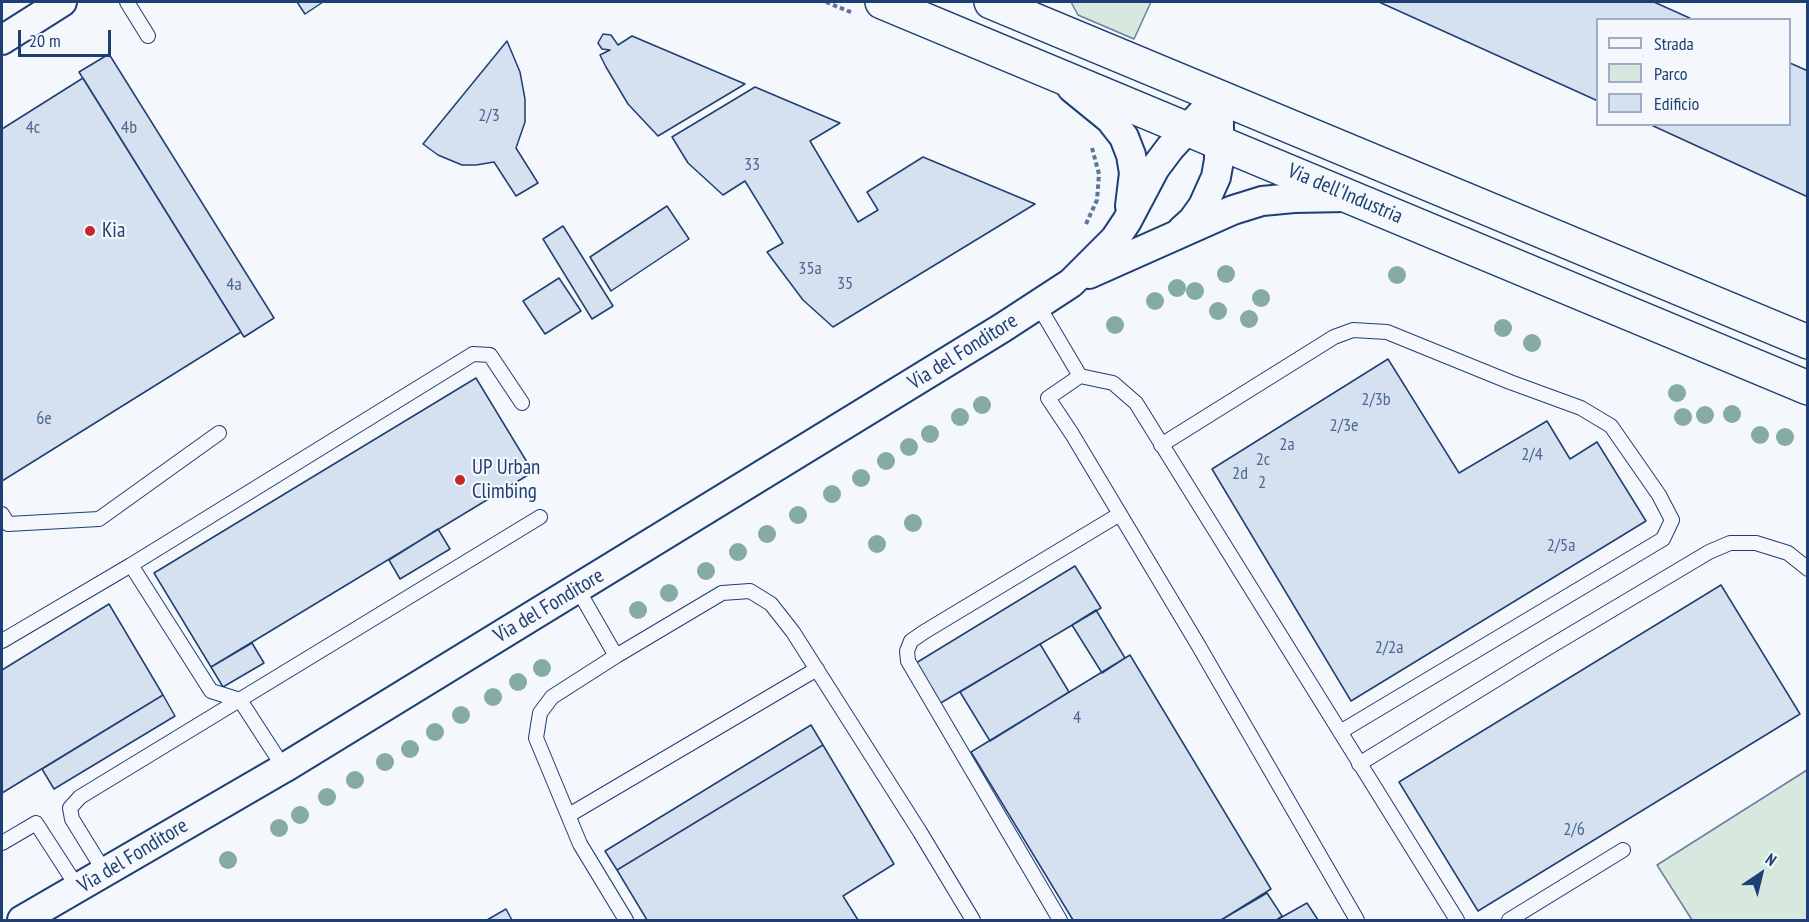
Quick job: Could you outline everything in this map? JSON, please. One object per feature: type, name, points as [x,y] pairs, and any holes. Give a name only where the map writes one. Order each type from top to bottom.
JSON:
[{"type":"main road","name":"Via dell'Industria","points":[[991,2],[1808,342]]},
{"type":"main road","name":"Via dell'Industria","points":[[870,8],[1045,69],[1808,388]]},
{"type":"street","points":[[2,40],[62,2]]},
{"type":"street","name":"Via del Fonditore","points":[[1045,69],[1110,119],[1124,137],[1131,155],[1134,173],[1133,196],[1127,221]]},
{"type":"street","name":"Via del Fonditore","points":[[1071,283],[1100,256],[1127,221],[1155,168],[1186,128],[1218,96]]},
{"type":"street","name":"Via del Fonditore","points":[[1176,235],[1193,220],[1209,194],[1216,177],[1219,141],[1218,96]]},
{"type":"street","name":"Via del Fonditore","points":[[22,921],[284,768],[1071,283],[1233,210],[1262,201],[1350,196]]},
{"type":"lane","points":[[127,2],[148,36]]},
{"type":"lane","points":[[1038,305],[1080,376]]},
{"type":"lane","points":[[1161,445],[1334,337],[1353,330],[1387,332],[1581,408],[1611,426],[1659,495],[1672,520],[1663,538],[1340,732]]},
{"type":"lane","points":[[2,641],[131,565],[473,354],[490,355],[522,403]]},
{"type":"lane","points":[[1357,921],[1197,643],[1048,398],[1080,376],[1113,383],[1136,403],[1457,921]]},
{"type":"lane","points":[[2,514],[8,524],[99,519],[219,433]]},
{"type":"lane","points":[[1060,921],[908,661],[907,651],[911,641],[924,632],[1120,514]]},
{"type":"lane","points":[[105,871],[72,819],[70,808],[80,797],[540,517]]},
{"type":"lane","points":[[1359,764],[1709,552],[1730,543],[1756,543],[1788,553],[1808,569]]},
{"type":"lane","points":[[131,565],[211,691],[240,700],[284,768]]},
{"type":"lane","points":[[577,588],[616,656]]},
{"type":"lane","points":[[626,921],[580,844],[536,738],[540,713],[552,697],[722,593],[750,591],[771,604],[793,632],[920,832],[973,921]]},
{"type":"lane","points":[[569,815],[817,669]]},
{"type":"lane","points":[[2,843],[36,823],[78,888]]},
{"type":"lane","points":[[1509,921],[1623,850]]},
{"type":"path","points":[[826,2],[870,8]]},
{"type":"path","points":[[1085,225],[1097,200],[1099,174],[1092,145]]},
{"type":"green space","points":[[1071,2],[1151,2],[1134,39],[1078,15]]},
{"type":"green space","points":[[1807,770],[1807,920],[1692,920],[1657,865]]},
{"type":"building","points":[[297,2],[323,2],[305,14]]},
{"type":"building","points":[[1379,2],[1654,2],[1690,18],[1596,18],[1596,100]]},
{"type":"building","points":[[603,34],[611,35],[618,45],[632,36],[745,84],[658,136],[628,104],[606,67],[600,55],[610,50],[602,49],[598,43]]},
{"type":"building","points":[[507,41],[520,72],[525,99],[525,122],[516,148],[538,183],[516,196],[494,162],[462,165],[438,155],[423,144]]},
{"type":"building","points":[[109,54],[274,318],[244,337],[79,72]]},
{"type":"building","points":[[1791,63],[1808,71],[1808,197],[1653,126],[1791,126]]},
{"type":"building","name":"Kia","points":[[83,78],[241,332],[2,481],[2,129]]},
{"type":"building","points":[[755,87],[840,123],[810,141],[858,222],[878,210],[867,192],[923,157],[1035,204],[833,327],[803,300],[767,252],[783,243],[745,181],[723,195],[688,163],[672,137]]},
{"type":"building","points":[[667,206],[689,239],[611,291],[590,257]]},
{"type":"building","points":[[563,226],[613,306],[592,319],[543,239]]},
{"type":"building","points":[[559,278],[581,311],[545,334],[523,301]]},
{"type":"building","points":[[1388,359],[1459,473],[1547,421],[1570,459],[1597,442],[1646,521],[1351,701],[1212,469]]},
{"type":"building","points":[[476,378],[533,472],[211,667],[154,573]]},
{"type":"building","points":[[438,529],[450,549],[400,579],[389,560]]},
{"type":"building","points":[[1075,566],[1101,608],[939,704],[916,663]]},
{"type":"building","points":[[1721,585],[1800,714],[1478,911],[1399,782]]},
{"type":"building","points":[[109,604],[163,695],[2,793],[2,670]]},
{"type":"building","points":[[1096,610],[1125,658],[1102,673],[1072,625]]},
{"type":"building","points":[[252,643],[264,663],[223,687],[211,667]]},
{"type":"building","points":[[1040,644],[1069,692],[990,741],[960,692]]},
{"type":"building","points":[[1130,655],[1271,889],[1221,920],[1073,920],[971,752]]},
{"type":"building","points":[[163,695],[175,716],[54,789],[42,769]]},
{"type":"building","points":[[811,725],[823,745],[617,870],[605,851]]},
{"type":"building","points":[[823,745],[894,864],[843,896],[858,920],[647,920],[617,870]]},
{"type":"building","points":[[1267,893],[1282,916],[1276,920],[1221,920]]},
{"type":"building","points":[[1307,903],[1318,920],[1276,920],[1282,917]]},
{"type":"building","points":[[506,909],[512,920],[487,920]]},
{"type":"place","name":"Kia","points":[[90,231]]},
{"type":"place","name":"UP Urban Climbing","points":[[460,480]]}]
